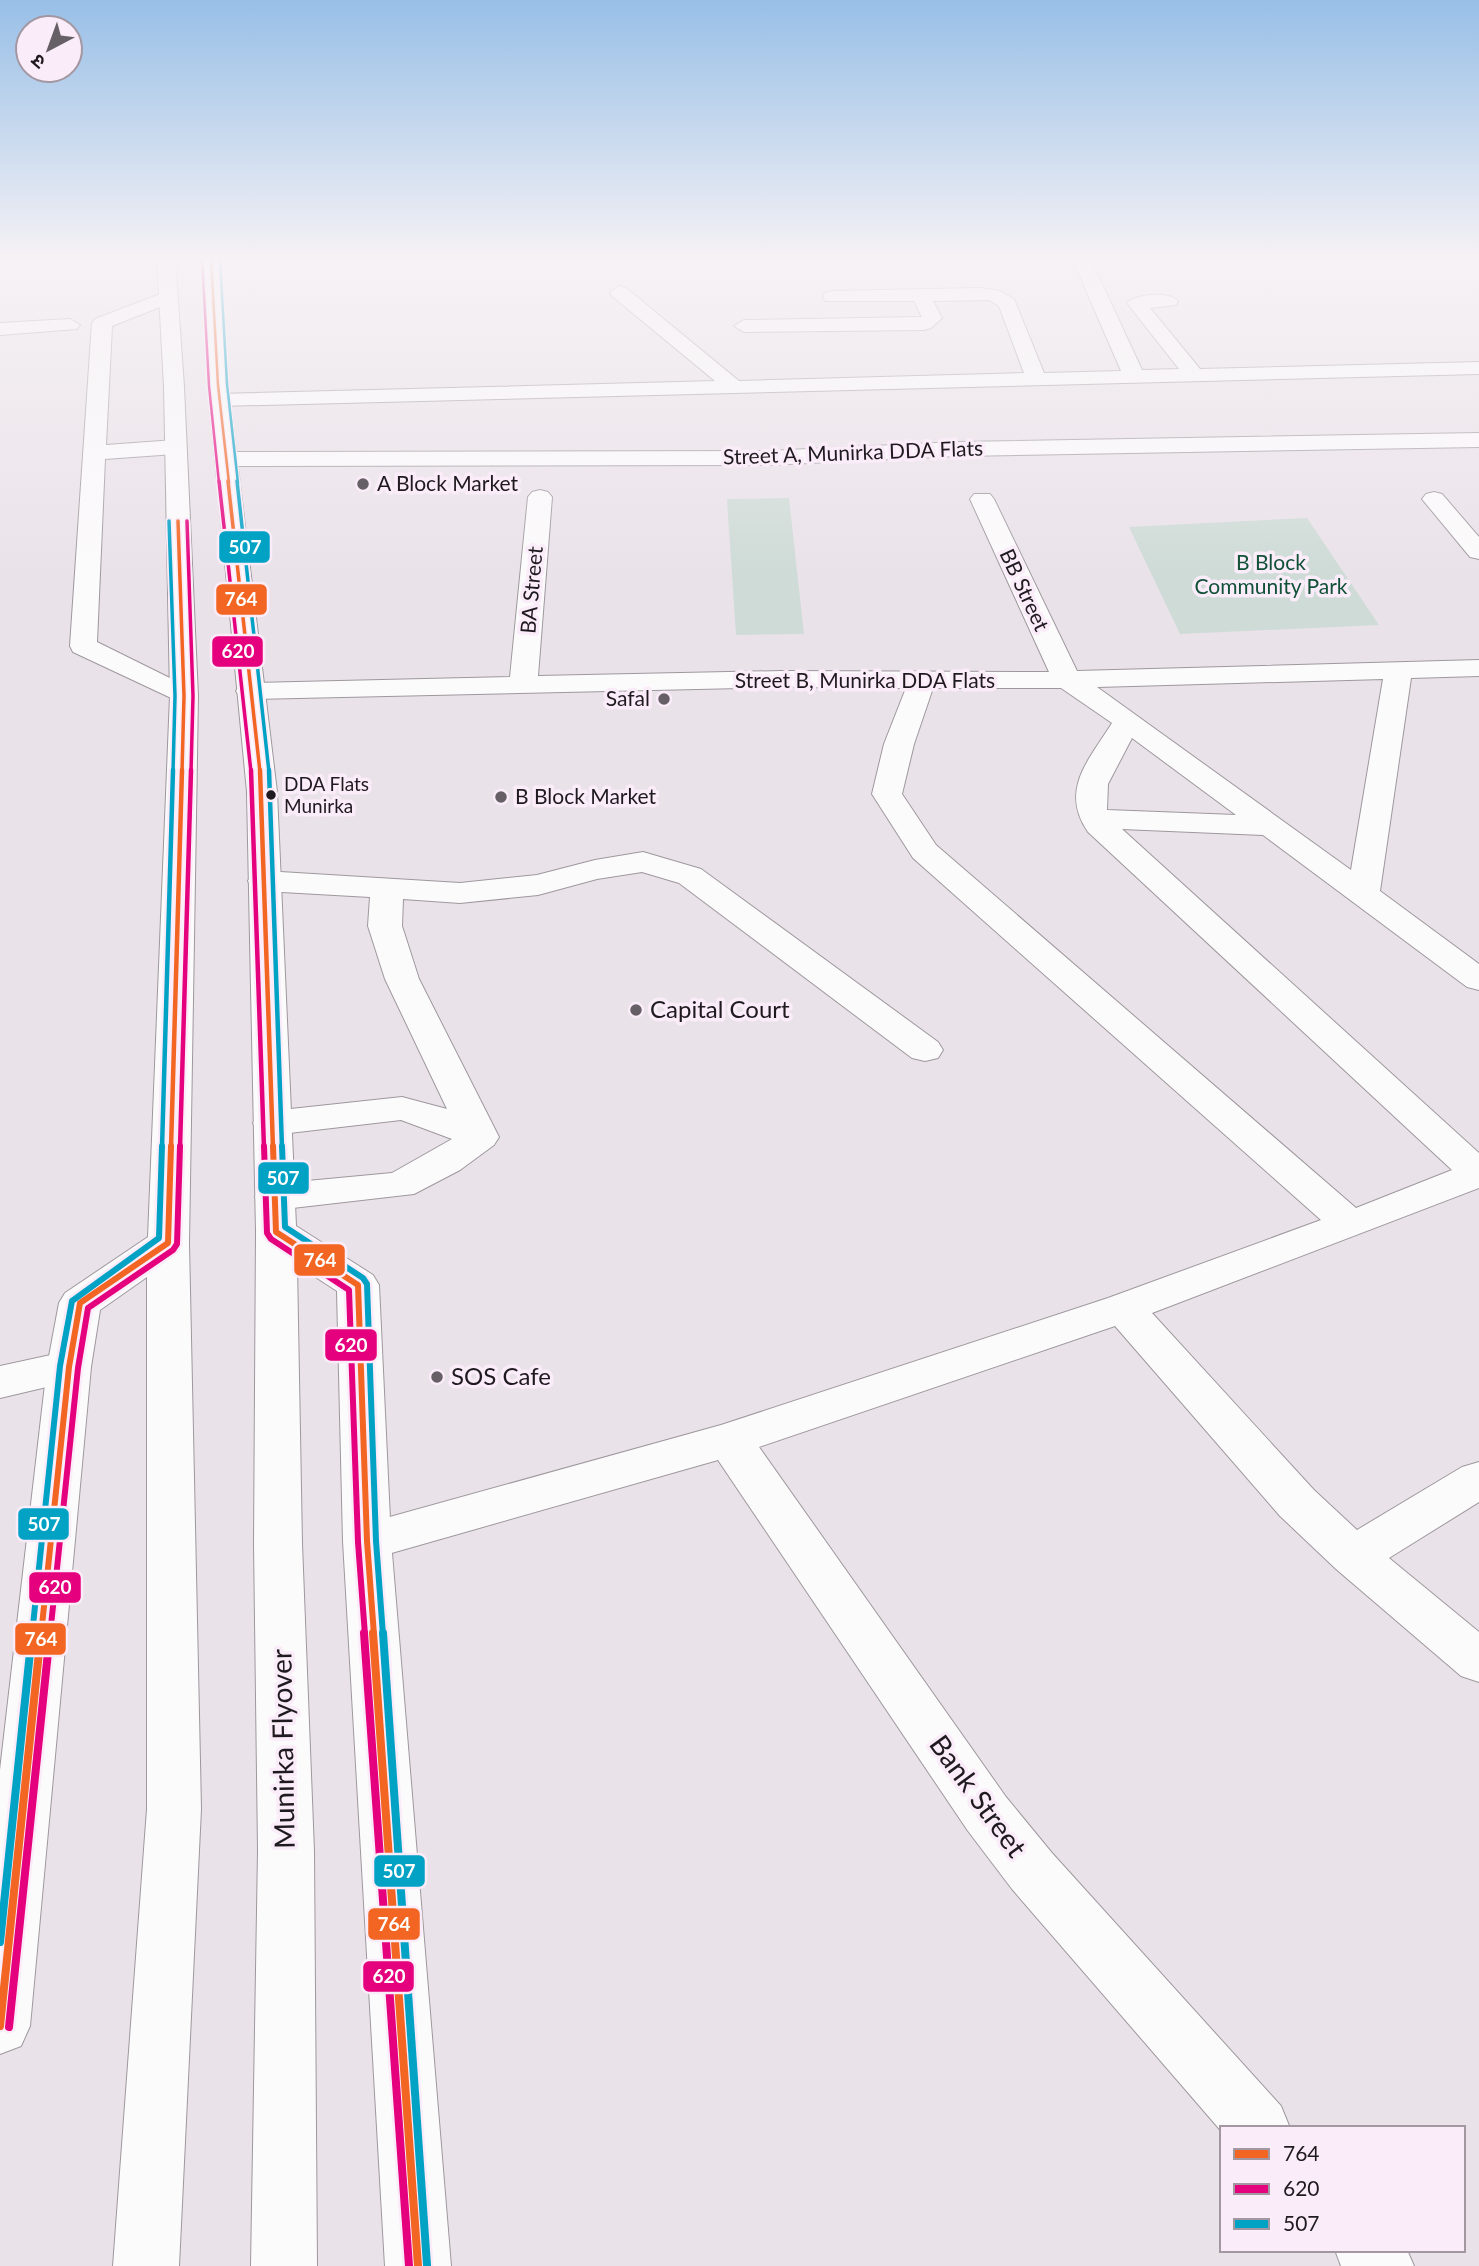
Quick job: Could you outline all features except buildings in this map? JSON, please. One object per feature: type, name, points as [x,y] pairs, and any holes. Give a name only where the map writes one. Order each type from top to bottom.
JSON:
[{"type":"street","points":[[100,364],[83,646],[184,696]]},
{"type":"street","points":[[146,2266],[174,1808],[173,1501],[168,1243],[184,696],[171,364]]},
{"type":"street","name":"Munirka Flyover","points":[[218,364],[262,792],[276,1214],[278,1491],[286,1851],[284,2266]]},
{"type":"street","points":[[706,364],[733,386]]},
{"type":"street","points":[[1030,364],[1036,379]]},
{"type":"street","points":[[1128,364],[1134,376]]},
{"type":"street","points":[[1185,364],[1194,375]]},
{"type":"street","points":[[220,400],[1479,368]]},
{"type":"street","name":"Street A, Munirka DDA Flats","points":[[228,459],[766,458],[958,449],[1479,440]]},
{"type":"street","points":[[96,453],[175,447]]},
{"type":"street","name":"BA Street","points":[[523,684],[540,497]]},
{"type":"street","name":"BB Street","points":[[982,499],[1067,680]]},
{"type":"street","points":[[1434,499],[1479,552]]},
{"type":"street","name":"Street B, Munirka DDA Flats","points":[[250,691],[782,680],[1067,680],[1479,668]]},
{"type":"street","points":[[1363,895],[1398,670]]},
{"type":"street","points":[[1067,680],[1128,721],[1479,980]]},
{"type":"street","points":[[922,681],[899,744],[887,794],[924,851],[1350,1224]]},
{"type":"street","points":[[367,1541],[729,1440],[1122,1308],[1479,1174],[1109,835],[1095,819],[1090,809],[1089,796],[1093,783],[1128,721]]},
{"type":"street","points":[[1095,819],[1270,826]]},
{"type":"street","points":[[264,881],[435,893],[485,892],[538,885],[595,870],[643,862],[670,868],[690,876],[925,1050]]},
{"type":"street","points":[[387,890],[385,926],[402,979],[480,1137]]},
{"type":"street","points":[[272,1123],[402,1108],[437,1118],[480,1137]]},
{"type":"street","points":[[276,1214],[400,1185],[446,1161],[480,1137]]},
{"type":"street","points":[[276,1214],[358,1285],[367,1541],[418,2266]]},
{"type":"street","points":[[0,2026],[69,1367],[80,1303],[168,1243]]},
{"type":"street","points":[[1122,1308],[1297,1503],[1353,1556],[1479,1661]]},
{"type":"street","points":[[0,1382],[69,1367]]},
{"type":"street","name":"Bank Street","points":[[729,1440],[987,1814],[1032,1871],[1257,2126]]},
{"type":"street","points":[[1353,1556],[1479,1479]]},
{"type":"street","points":[[1369,2252],[1381,2266]]},
{"type":"green space","points":[[789,498],[804,634],[736,635],[727,499]]},
{"type":"green space","name":"B Block Community Park","points":[[1307,518],[1379,625],[1180,634],[1129,527]]},
{"type":"transit line","name":"620","points":[[208,364],[253,793],[267,1233],[271,1239],[349,1290],[358,1542],[409,2266]]},
{"type":"transit line","name":"764","points":[[217,364],[262,792],[276,1232],[358,1285],[367,1541],[418,2266]]},
{"type":"transit line","name":"507","points":[[226,364],[271,792],[285,1227],[363,1278],[367,1284],[376,1541],[427,2265]]},
{"type":"transit line","name":"507","points":[[0,1942],[60,1366],[72,1301],[159,1238],[175,696],[169,521]]},
{"type":"transit line","name":"764","points":[[0,2026],[69,1367],[80,1303],[168,1243],[184,696],[178,521]]},
{"type":"transit line","name":"620","points":[[9,2027],[78,1368],[88,1308],[173,1250],[177,1244],[193,696],[187,521]]},
{"type":"place","name":"A Block Market","points":[[363,484]]},
{"type":"place","name":"Safal","points":[[664,699]]},
{"type":"place","name":"DDA Flats Munirka","points":[[271,795]]},
{"type":"place","name":"B Block Market","points":[[501,797]]},
{"type":"place","name":"Capital Court","points":[[636,1010]]},
{"type":"place","name":"SOS Cafe","points":[[437,1377]]}]
